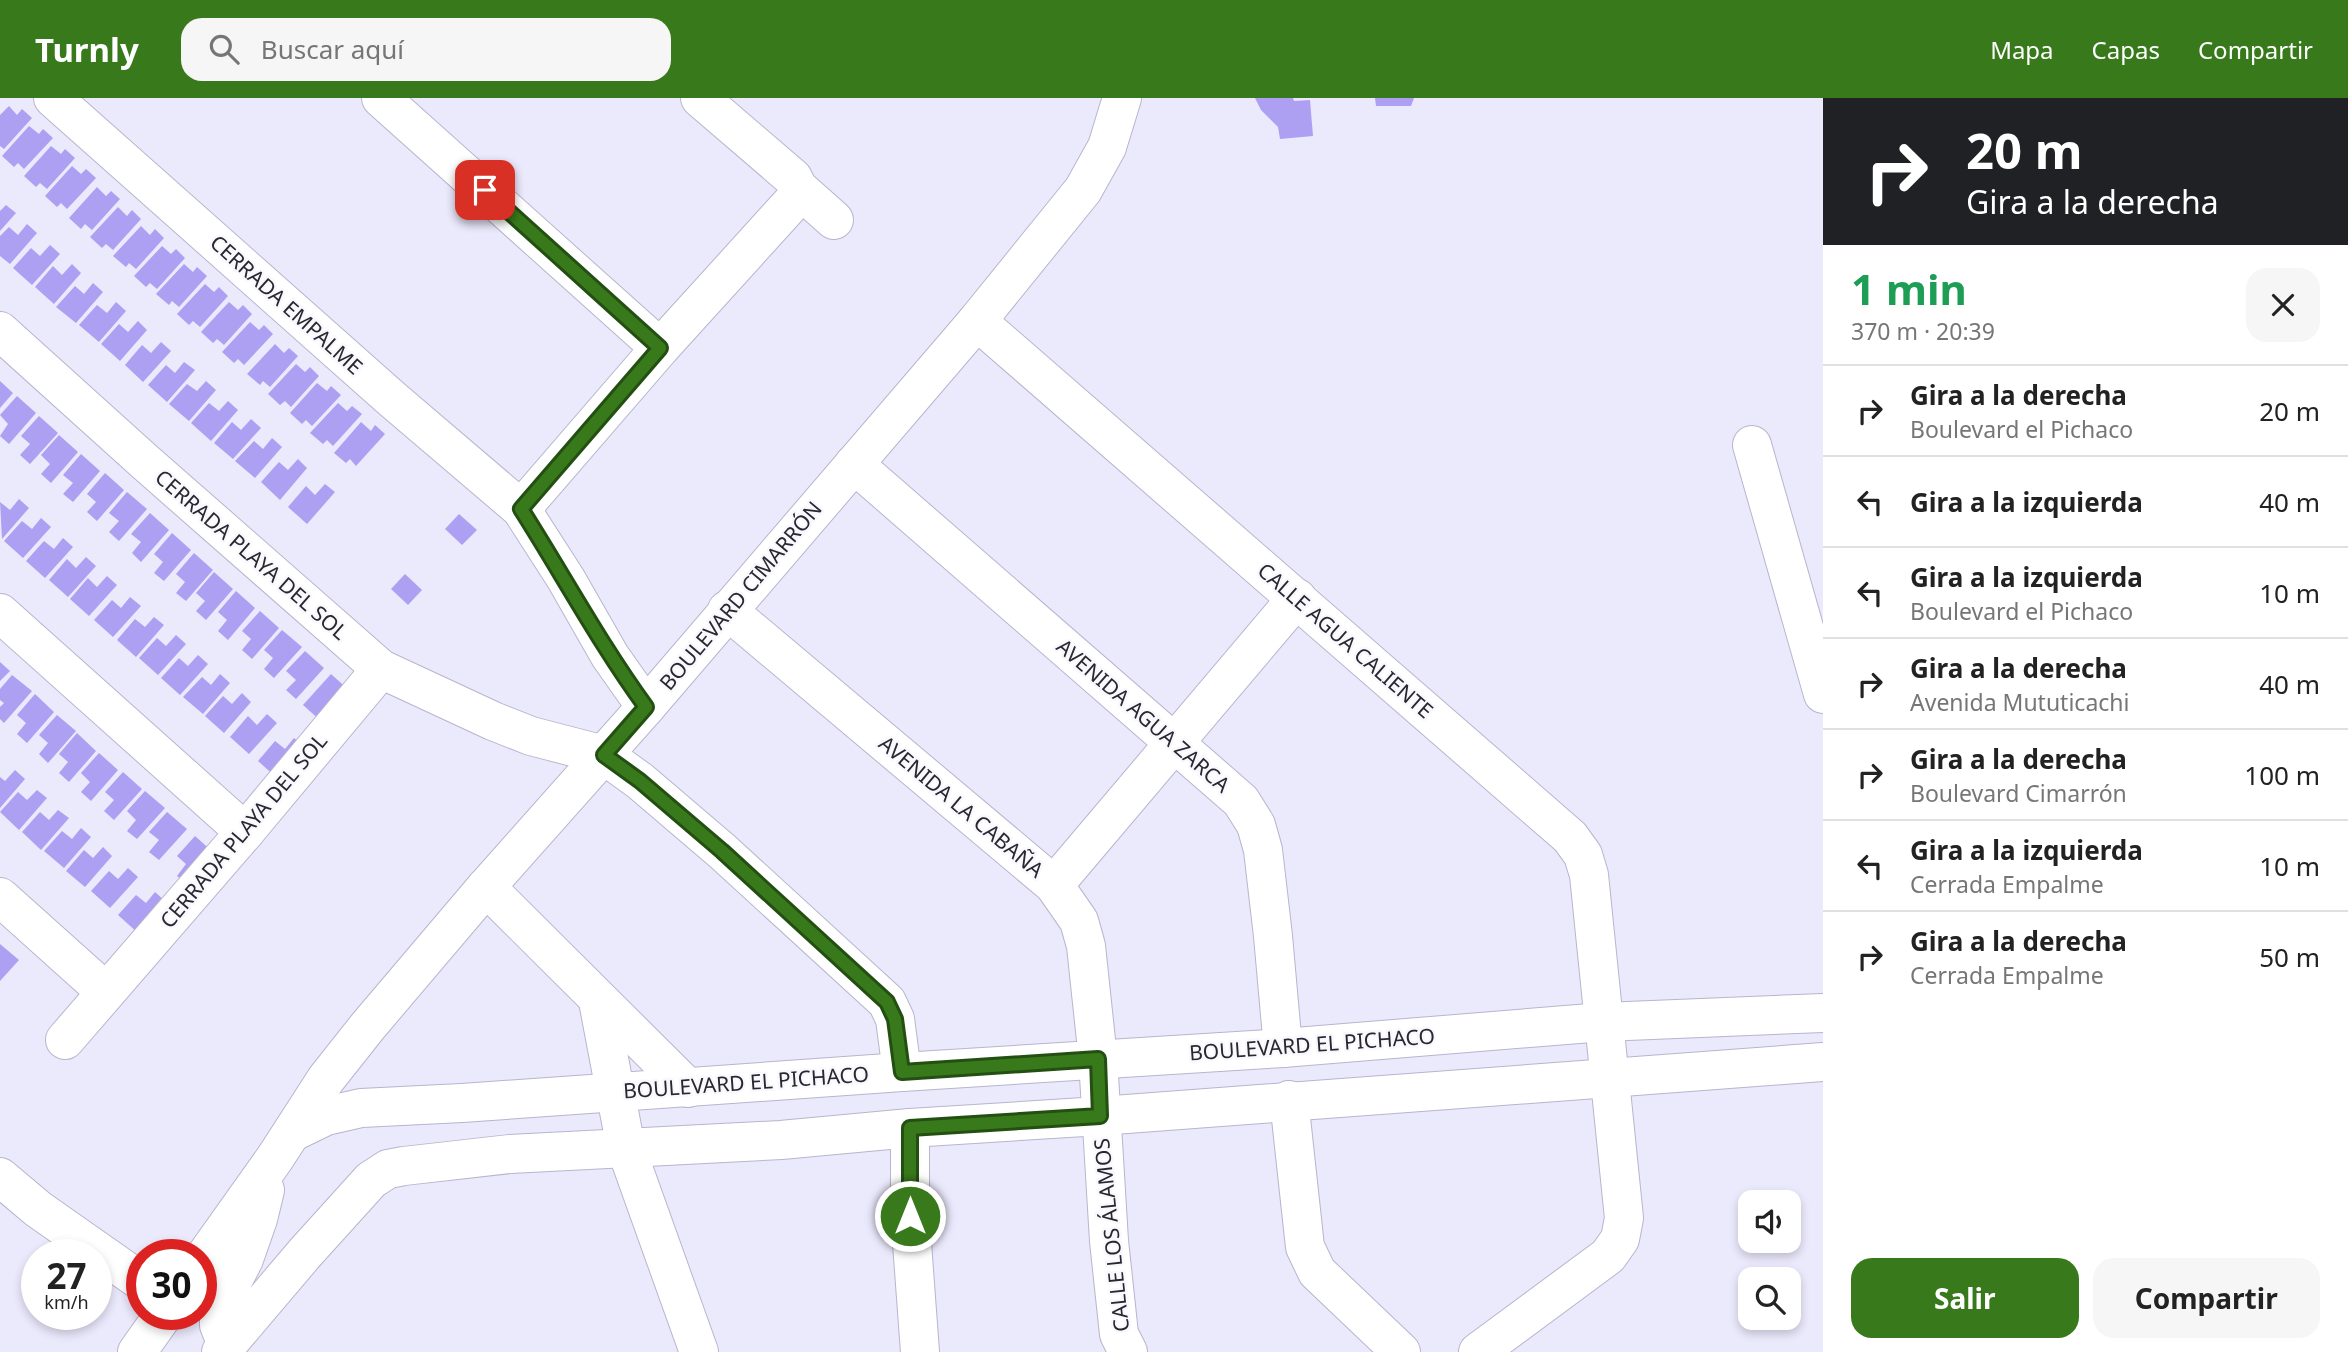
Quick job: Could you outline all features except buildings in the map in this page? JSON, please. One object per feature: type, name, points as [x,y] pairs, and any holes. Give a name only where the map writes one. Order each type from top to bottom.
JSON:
[{"type":"street","name":"CERRADA EMPALME","points":[[53,98],[392,399],[521,509],[566,579],[610,656],[646,707]]},
{"type":"street","points":[[381,98],[660,348]]},
{"type":"street","points":[[700,98],[793,178],[798,188],[834,220]]},
{"type":"street","name":"BOULEVARD CIMARRÓN","points":[[284,1145],[326,1079],[486,887],[646,707],[977,321],[1083,190],[1107,147],[1122,98]]},
{"type":"street","points":[[521,509],[660,348],[797,197],[798,188]]},
{"type":"street","name":"CALLE AGUA CALIENTE","points":[[977,321],[1570,838],[1583,855],[1589,875],[1611,1078],[1624,1218],[1620,1239],[1608,1256],[1478,1352]]},
{"type":"street","name":"CERRADA PLAYA DEL SOL","points":[[0,331],[381,669],[531,736],[604,755]]},
{"type":"street","points":[[1752,444],[1823,694]]},
{"type":"street","name":"AVENIDA AGUA ZARCA","points":[[854,464],[1241,801],[1256,825],[1262,850],[1283,1048]]},
{"type":"street","points":[[1054,885],[1297,598]]},
{"type":"street","name":"AVENIDA LA CABAÑA","points":[[727,610],[1054,885],[1079,921],[1086,946],[1098,1059],[1100,1116]]},
{"type":"street","name":"CERRADA PLAYA DEL SOL","points":[[0,613],[245,832]]},
{"type":"street","name":"CERRADA PLAYA DEL SOL","points":[[106,992],[245,832],[381,669]]},
{"type":"street","points":[[604,755],[640,781],[722,851],[887,1002],[895,1019],[902,1072]]},
{"type":"street","points":[[486,887],[688,1088]]},
{"type":"street","points":[[0,897],[106,992],[65,1040]]},
{"type":"street","points":[[598,1001],[626,1148],[699,1352]]},
{"type":"street","name":"BOULEVARD EL PICHACO","points":[[217,1239],[284,1145],[326,1115],[360,1108],[1283,1048],[1603,1022],[1823,1013]]},
{"type":"street","points":[[228,1350],[305,1253],[371,1180],[388,1168],[510,1154],[780,1140],[910,1128],[1823,1062]]},
{"type":"street","points":[[1289,1100],[1305,1247],[1317,1272],[1401,1352]]},
{"type":"street","name":"CALLE LOS ÁLAMOS","points":[[1100,1116],[1119,1334],[1128,1352]]},
{"type":"street","points":[[910,1128],[910,1216],[920,1352]]},
{"type":"street","points":[[228,1350],[219,1325],[219,1308],[244,1259],[284,1145]]},
{"type":"street","points":[[0,1177],[38,1209],[126,1271]]},
{"type":"street","points":[[137,1352],[153,1330]]},
{"type":"street","points":[[205,1330],[228,1350]]},
{"type":"route","points":[[485,190],[660,348],[521,509],[566,579],[610,656],[646,707],[604,755],[640,781],[722,851],[887,1002],[895,1019],[902,1072],[1098,1059],[1100,1116],[910,1128],[910,1216]]}]
